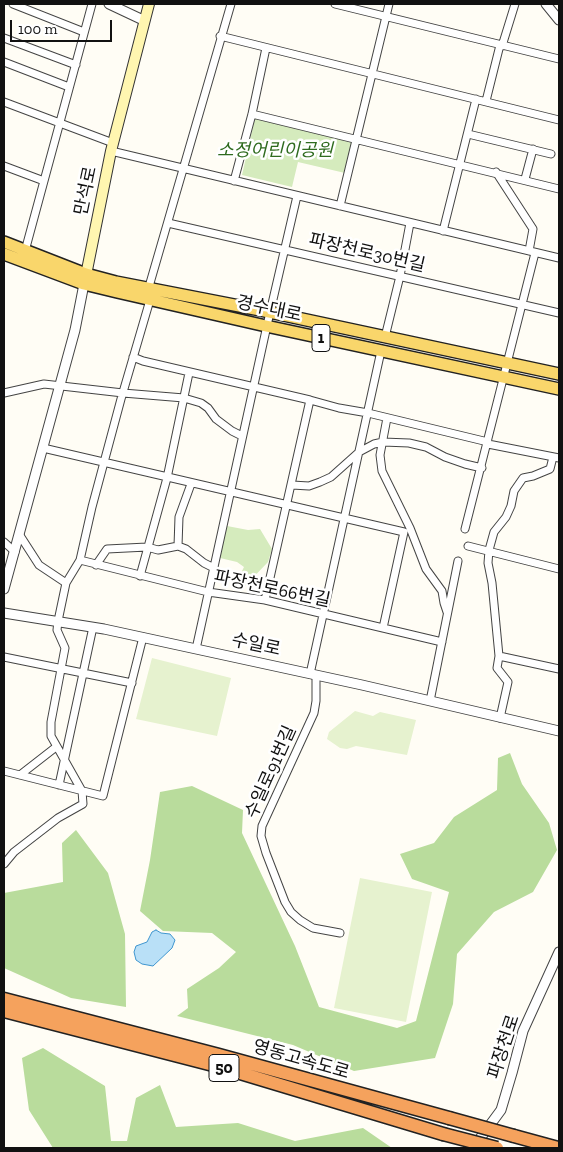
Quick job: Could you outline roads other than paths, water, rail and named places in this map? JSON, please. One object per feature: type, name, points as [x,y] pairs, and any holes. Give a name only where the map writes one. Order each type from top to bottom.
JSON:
[{"type":"highway","name":"영동고속도로","points":[[4,999],[219,1055],[558,1148]]},
{"type":"highway","name":"영동고속도로","points":[[4,1011],[217,1066],[442,1134],[496,1148]]},
{"type":"main road","name":"만석로","points":[[85,279],[112,147],[143,20],[149,4]]},
{"type":"main road","name":"경수대로","points":[[4,242],[25,251],[47,265]]},
{"type":"main road","name":"경수대로","points":[[4,254],[47,265],[120,293],[122,290],[146,292]]},
{"type":"main road","name":"경수대로","points":[[85,279],[268,320],[381,351],[559,389]]},
{"type":"main road","name":"경수대로","points":[[268,320],[385,337],[559,374]]},
{"type":"street","points":[[12,4],[84,32]]},
{"type":"street","points":[[25,251],[92,4]]},
{"type":"street","points":[[109,4],[143,20]]},
{"type":"street","points":[[4,864],[14,852],[58,818],[83,804],[82,791],[65,758],[56,747],[50,729],[65,648],[57,630],[58,621],[66,583],[80,560],[92,507],[133,357],[146,292],[168,223],[220,36],[231,4]]},
{"type":"street","points":[[335,4],[559,59]]},
{"type":"street","points":[[340,206],[389,4]]},
{"type":"street","points":[[486,101],[515,4]]},
{"type":"street","points":[[546,4],[559,20]]},
{"type":"street","points":[[220,36],[559,120]]},
{"type":"street","points":[[4,38],[76,65]]},
{"type":"street","points":[[234,181],[252,114],[266,48]]},
{"type":"street","points":[[4,62],[69,87]]},
{"type":"street","points":[[443,231],[476,99]]},
{"type":"street","points":[[4,102],[112,147],[183,168],[559,258]]},
{"type":"street","points":[[252,114],[559,188]]},
{"type":"street","points":[[468,134],[551,154]]},
{"type":"street","points":[[525,179],[534,149]]},
{"type":"street","points":[[4,166],[44,181]]},
{"type":"street","points":[[466,529],[523,304],[532,252],[533,229],[496,172]]},
{"type":"street","points":[[196,649],[297,196]]},
{"type":"street","name":"파장천로30번길","points":[[168,223],[559,313]]},
{"type":"street","points":[[385,337],[400,276],[410,223]]},
{"type":"street","name":"만석로","points":[[4,588],[75,330],[85,279]]},
{"type":"street","name":"수일로91번길","points":[[340,934],[313,928],[291,912],[285,902],[261,836],[265,819],[314,713],[316,701],[313,675],[323,615],[346,518],[381,351]]},
{"type":"street","points":[[133,357],[189,373],[556,458],[550,469]]},
{"type":"street","points":[[140,576],[167,478],[189,373]]},
{"type":"street","points":[[4,393],[44,384],[184,398],[201,403],[208,408],[216,419],[242,436]]},
{"type":"street","points":[[265,600],[310,400]]},
{"type":"street","points":[[387,418],[380,454],[382,471],[410,528],[426,569],[442,591],[447,612]]},
{"type":"street","points":[[292,485],[309,486],[320,482],[330,477],[359,452],[374,444],[383,442],[409,443],[426,447],[445,457],[482,468]]},
{"type":"street","points":[[43,448],[191,484],[404,532],[384,628]]},
{"type":"street","points":[[500,718],[508,682],[497,668],[499,656],[492,583],[488,563],[489,550],[494,532],[506,517],[511,506],[514,491],[523,478],[550,469],[559,470]]},
{"type":"street","points":[[178,546],[179,517],[191,484]]},
{"type":"street","points":[[19,534],[39,565],[66,583]]},
{"type":"street","points":[[4,542],[14,552]]},
{"type":"street","points":[[96,564],[107,549],[147,548],[158,550],[178,546],[186,549],[214,568]]},
{"type":"street","points":[[468,546],[559,569]]},
{"type":"street","name":"파장천로66번길","points":[[80,560],[208,592],[265,600],[442,642]]},
{"type":"street","points":[[430,701],[458,561]]},
{"type":"street","name":"수일로","points":[[4,613],[143,637],[559,731]]},
{"type":"street","points":[[59,785],[93,627]]},
{"type":"street","points":[[4,771],[103,796],[143,637]]},
{"type":"street","points":[[499,656],[559,669]]},
{"type":"street","points":[[4,657],[132,683]]},
{"type":"street","points":[[20,775],[56,747]]},
{"type":"street","name":"파장천로","points":[[473,1148],[501,1110],[523,1031],[559,952]]},
{"type":"water","points":[[156,930],[161,933],[170,934],[175,940],[172,948],[153,966],[142,964],[136,960],[134,952],[136,946],[147,942],[152,932]]},
{"type":"park label","name":"소정어린이공원","points":[[275,151]]}]
